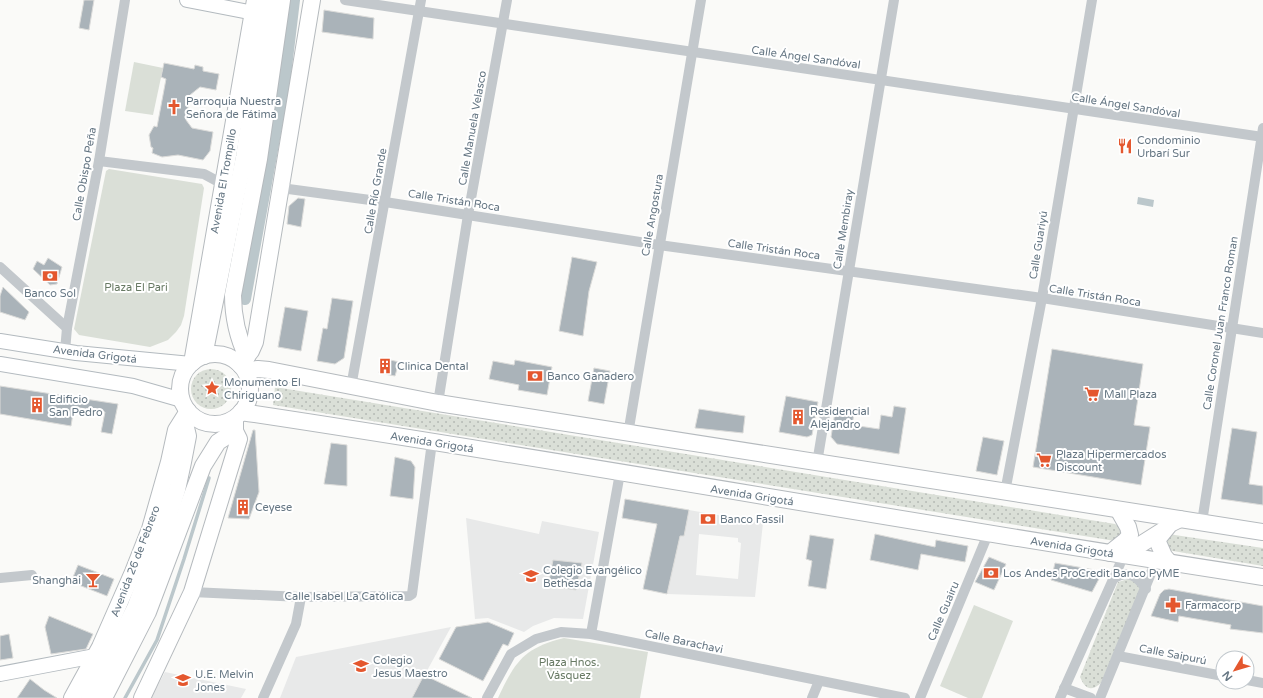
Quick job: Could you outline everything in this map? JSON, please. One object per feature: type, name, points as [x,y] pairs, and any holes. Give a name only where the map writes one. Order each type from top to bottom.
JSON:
[{"type":"main road","points":[[187,0],[254,6]]},
{"type":"main road","name":"Avenida El Trompillo","points":[[195,361],[244,157],[268,0]]},
{"type":"main road","points":[[104,698],[148,612],[203,466],[218,442],[237,420],[250,392],[250,384],[233,315],[232,296],[258,159],[282,0]]},
{"type":"main road","points":[[244,364],[255,342],[312,0]]},
{"type":"main road","name":"Avenida El Trompillo","points":[[195,361],[222,187],[254,6]]},
{"type":"main road","points":[[243,71],[263,33]]},
{"type":"main road","name":"Avenida Grigotá","points":[[0,341],[71,352],[195,361]]},
{"type":"main road","points":[[0,347],[60,354],[71,352]]},
{"type":"main road","points":[[185,410],[180,390],[181,380],[195,361],[222,355],[258,369],[438,403],[1119,511],[1263,532]]},
{"type":"main road","points":[[0,364],[133,386],[185,410],[199,420],[213,424],[237,420]]},
{"type":"main road","name":"Avenida 26 de Febrero","points":[[72,698],[117,612],[150,529],[169,462],[176,430],[185,410]]},
{"type":"main road","name":"Avenida 26 de Febrero","points":[[89,698],[136,608],[162,536],[177,490],[188,436],[185,410]]},
{"type":"main road","points":[[142,698],[192,592],[239,440],[237,420]]},
{"type":"main road","name":"Avenida Grigotá","points":[[237,420],[432,442],[988,534],[1263,577]]},
{"type":"main road","points":[[1119,511],[1128,527],[1142,544],[1163,562]]},
{"type":"main road","points":[[1117,554],[1142,544],[1170,524],[1180,519]]},
{"type":"main road","points":[[1117,554],[1130,535],[1128,527]]},
{"type":"main road","points":[[1162,531],[1156,540],[1164,556],[1163,562]]},
{"type":"main road","points":[[0,674],[95,656]]},
{"type":"street","name":"Calle Obispo Peña","points":[[71,352],[67,328],[99,161],[125,0]]},
{"type":"street","name":"Calle Ángel Sandóval","points":[[345,0],[1073,109],[1262,134]]},
{"type":"street","name":"Calle Río Grande","points":[[351,387],[421,0]]},
{"type":"street","name":"Calle Manuela Velasco","points":[[438,403],[468,214],[507,0]]},
{"type":"street","name":"Calle Angostura","points":[[628,434],[701,0]]},
{"type":"street","name":"Calle Membiray","points":[[817,463],[894,0]]},
{"type":"street","name":"Calle Guariyú","points":[[1005,492],[1042,298],[1092,0]]},
{"type":"street","name":"Calle Coronel Juan Franco Roman","points":[[1202,522],[1262,134]]},
{"type":"street","points":[[99,161],[204,174],[217,180],[222,187]]},
{"type":"street","name":"Calle Tristán Roca","points":[[281,188],[468,214],[659,245],[1042,298],[1263,333]]},
{"type":"street","points":[[0,267],[67,328]]},
{"type":"street","name":"Calle Isabel La Católica","points":[[192,592],[301,597],[409,596],[412,594],[432,442]]},
{"type":"street","points":[[591,634],[620,473]]},
{"type":"street","name":"Calle Guairu","points":[[920,698],[988,534]]},
{"type":"street","points":[[1060,698],[1113,579],[1117,554]]},
{"type":"street","points":[[1100,698],[1146,589],[1163,562]]},
{"type":"street","points":[[0,578],[32,575]]},
{"type":"street","points":[[1113,579],[1119,575],[1133,575],[1139,579],[1146,589]]},
{"type":"street","points":[[263,698],[296,624],[301,597]]},
{"type":"street","name":"Calle Barachavi","points":[[487,698],[512,654],[536,639],[561,632],[591,634],[905,698]]},
{"type":"street","name":"Calle Saipurú","points":[[1118,656],[1215,674]]},
{"type":"street","points":[[812,698],[819,681]]},
{"type":"street","points":[[1064,688],[1090,698]]},
{"type":"shaded area","points":[[1138,197],[1154,200],[1153,207],[1137,204]]},
{"type":"shaded area","points":[[689,510],[763,523],[755,597],[667,594],[680,536],[684,536]],"holes":[[[699,534],[738,538],[738,542],[741,543],[738,579],[696,575]]]},
{"type":"shaded area","name":"Colegio Evangélico Bethesda","points":[[466,518],[539,534],[542,521],[599,532],[583,619],[554,618],[533,626],[524,632],[488,618],[475,619]]},
{"type":"shaded area","name":"Colegio Jesus Maestro","points":[[451,627],[412,698],[280,698],[296,657]]},
{"type":"shaded area","name":"U.E. Melvin Jones","points":[[165,672],[246,689],[241,698],[151,698]]},
{"type":"green space","points":[[134,62],[163,68],[153,115],[125,111]]},
{"type":"green space","name":"Plaza El Pari","points":[[109,169],[202,184],[204,188],[184,316],[181,325],[168,340],[150,347],[79,335],[74,329],[106,171]]},
{"type":"green space","points":[[215,369],[222,372],[228,378],[231,389],[230,397],[222,406],[215,409],[207,409],[200,406],[192,397],[191,385],[194,378],[203,370]]},
{"type":"green space","points":[[275,387],[1115,524],[1122,528],[1122,534],[1115,541],[273,405]]},
{"type":"green space","points":[[1168,534],[1263,548],[1263,566],[1167,550],[1163,537]]},
{"type":"green space","points":[[1128,579],[1136,581],[1140,587],[1139,593],[1101,683],[1094,688],[1086,687],[1080,677],[1118,582]]},
{"type":"green space","points":[[974,605],[1013,621],[982,698],[968,698],[940,686]]},
{"type":"green space","name":"Plaza Hnos. Vásquez","points":[[564,638],[648,652],[640,698],[498,698],[510,675],[522,658],[539,647]]},
{"type":"building","points":[[84,0],[94,0],[89,30],[79,28]]},
{"type":"building","points":[[324,10],[374,18],[373,39],[322,32]]},
{"type":"building","name":"Parroquia Nuestra Señora de Fátima","points":[[164,63],[194,69],[195,65],[203,67],[203,71],[219,74],[216,90],[200,87],[190,95],[186,120],[192,128],[213,132],[210,151],[203,160],[178,155],[162,157],[152,153],[153,148],[151,147],[149,135],[154,126],[157,127],[166,79],[161,77]]},
{"type":"building","points":[[298,198],[305,199],[301,227],[287,224],[289,206]]},
{"type":"building","points":[[572,257],[597,262],[589,291],[583,336],[559,331]]},
{"type":"building","name":"Banco Sol","points":[[48,258],[62,267],[57,284],[50,285],[33,269],[37,261],[44,265]]},
{"type":"building","points":[[3,287],[29,312],[25,320],[0,312],[0,296]]},
{"type":"building","points":[[332,298],[353,301],[344,358],[335,364],[317,361],[323,328],[327,329]]},
{"type":"building","points":[[285,307],[308,311],[301,351],[278,347]]},
{"type":"building","name":"Mall Plaza","points":[[1052,349],[1143,364],[1134,425],[1150,427],[1141,485],[1033,467]]},
{"type":"building","points":[[382,358],[399,362],[395,376],[379,373]]},
{"type":"building","points":[[515,360],[552,367],[547,395],[518,390],[519,385],[489,379],[493,361],[514,365]]},
{"type":"building","points":[[594,368],[610,371],[604,404],[588,401]]},
{"type":"building","name":"Edificio San Pedro","points":[[0,386],[118,404],[112,434],[101,432],[105,412],[74,407],[71,426],[0,414]]},
{"type":"building","name":"Residencial Alejandro","points":[[786,396],[818,402],[812,435],[807,437],[779,432]]},
{"type":"building","points":[[894,406],[906,408],[899,454],[837,444],[831,437],[835,412],[854,414],[852,425],[879,429],[881,415],[892,417]]},
{"type":"building","points":[[699,409],[745,416],[743,433],[695,428]]},
{"type":"building","points":[[1232,428],[1257,432],[1249,484],[1263,486],[1263,505],[1221,499]]},
{"type":"building","points":[[253,430],[255,430],[259,492],[249,519],[228,518]]},
{"type":"building","points":[[983,437],[1004,441],[997,475],[976,471]]},
{"type":"building","points":[[331,443],[347,445],[347,486],[324,484]]},
{"type":"building","points":[[395,457],[411,461],[415,467],[413,499],[390,496]]},
{"type":"building","points":[[625,499],[689,510],[684,536],[680,536],[667,594],[643,589],[657,524],[622,518]]},
{"type":"building","points":[[875,534],[935,547],[936,540],[968,546],[965,562],[921,554],[918,570],[870,560]]},
{"type":"building","points":[[810,535],[834,539],[826,589],[808,586],[812,561],[806,559]]},
{"type":"building","name":"Los Andes ProCredit Banco PyME","points":[[989,557],[1006,564],[994,590],[975,582]]},
{"type":"building","points":[[553,560],[582,563],[576,590],[548,586]]},
{"type":"building","points":[[1055,563],[1095,570],[1100,577],[1092,592],[1051,580]]},
{"type":"building","name":"Shanghai","points":[[78,565],[114,579],[107,596],[71,582]]},
{"type":"building","points":[[1169,589],[1263,606],[1263,633],[1230,629],[1231,625],[1179,616],[1178,622],[1151,616],[1160,594],[1164,590]]},
{"type":"building","points":[[49,616],[93,634],[86,649],[51,654],[45,627]]},
{"type":"building","points":[[488,622],[514,633],[508,646],[503,644],[483,681],[439,659],[456,627]]},
{"type":"building","points":[[9,634],[13,658],[0,660],[0,636]]},
{"type":"building","points":[[424,675],[472,698],[412,698]]},
{"type":"building","points":[[30,679],[44,690],[57,698],[17,698]]},
{"type":"waterway","points":[[245,299],[284,84],[294,0]]},
{"type":"waterway","points":[[125,698],[157,640],[209,478]]},
{"type":"place","name":"Parroquia Nuestra Señora de Fátima","points":[[174,107]]},
{"type":"place","name":"Condominio Urbarí Sur","points":[[1125,146]]},
{"type":"place","name":"Banco Sol","points":[[50,276]]},
{"type":"place","name":"Clinica Dental","points":[[385,366]]},
{"type":"place","name":"Banco Ganadero","points":[[535,376]]},
{"type":"place","name":"Monumento El Chiriguano","points":[[212,388]]},
{"type":"place","name":"Mall Plaza","points":[[1092,394]]},
{"type":"place","name":"Edificio San Pedro","points":[[37,405]]},
{"type":"place","name":"Residencial Alejandro","points":[[798,417]]},
{"type":"place","name":"Plaza Hipermercados Discount","points":[[1044,460]]},
{"type":"place","name":"Ceyese","points":[[243,507]]},
{"type":"place","name":"Banco Fassil","points":[[708,519]]},
{"type":"place","name":"Los Andes ProCredit Banco PyME","points":[[991,573]]},
{"type":"place","name":"Colegio Evangélico Bethesda","points":[[531,576]]},
{"type":"place","name":"Shanghai","points":[[93,580]]},
{"type":"place","name":"Farmacorp","points":[[1173,605]]},
{"type":"place","name":"Colegio Jesus Maestro","points":[[361,666]]},
{"type":"place","name":"U.E. Melvin Jones","points":[[183,680]]}]
